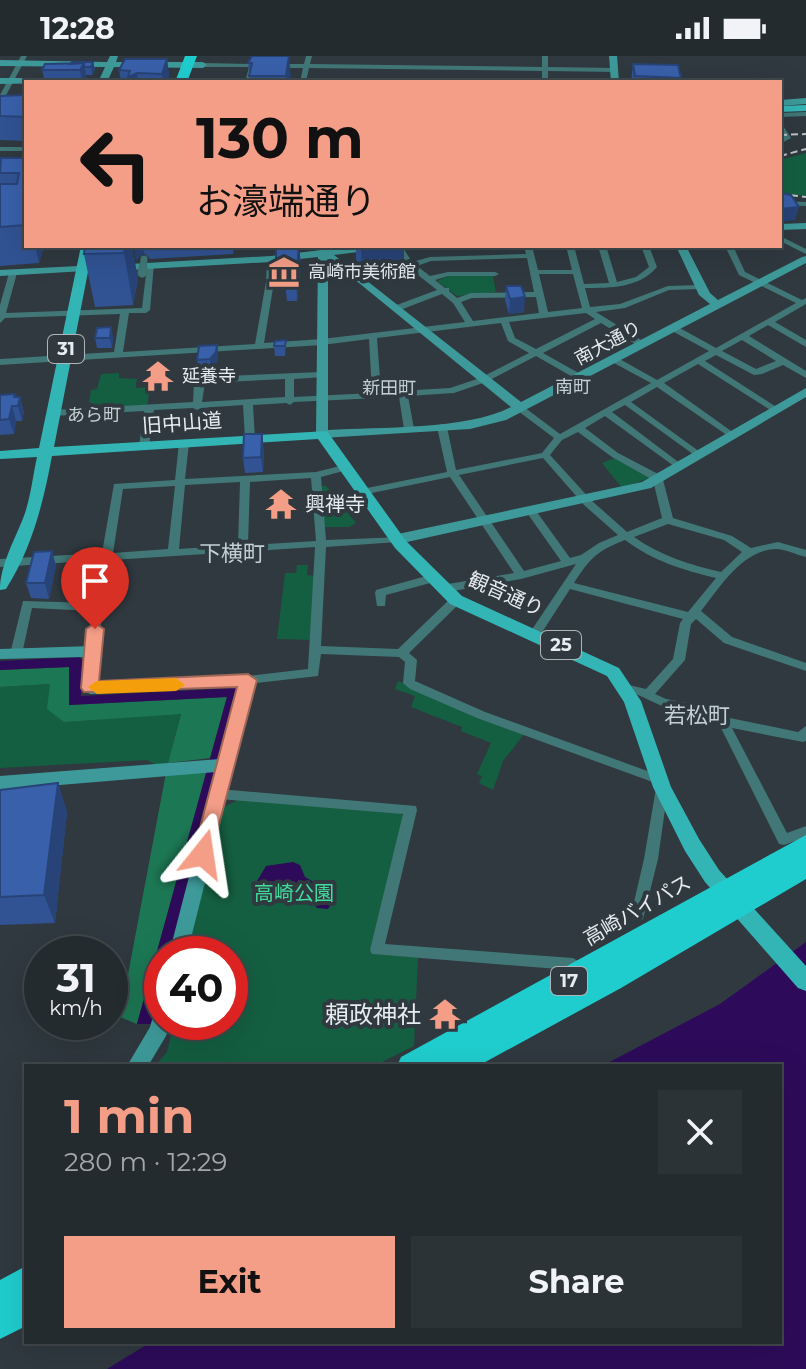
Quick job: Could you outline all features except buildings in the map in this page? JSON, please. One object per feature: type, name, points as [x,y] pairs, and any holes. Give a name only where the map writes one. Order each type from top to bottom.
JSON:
[{"type":"highway","points":[[182,80],[189,60]]},
{"type":"highway","points":[[197,80],[205,60]]},
{"type":"highway","name":"高崎バイパス","points":[[415,1064],[585,972],[738,906],[806,845]]},
{"type":"highway","name":"高崎バイパス","points":[[455,1064],[612,980],[806,867]]},
{"type":"highway","points":[[0,1280],[24,1268]]},
{"type":"highway","points":[[0,1297],[24,1283]]},
{"type":"highway","points":[[0,1323],[24,1309]]},
{"type":"main road","points":[[782,112],[806,111]]},
{"type":"main road","name":"31","points":[[44,452],[87,248]]},
{"type":"main road","name":"旧中山道","points":[[0,455],[322,434]]},
{"type":"main road","name":"観音通り","points":[[322,434],[398,539],[443,589],[613,672],[625,688],[661,783],[692,845],[738,906],[806,981]]},
{"type":"main road","points":[[0,585],[7,563],[34,508],[44,452]]},
{"type":"street","points":[[249,80],[256,56]]},
{"type":"street","points":[[304,80],[309,56]]},
{"type":"street","points":[[370,67],[372,56]]},
{"type":"street","points":[[395,80],[405,56]]},
{"type":"street","points":[[440,56],[445,67]]},
{"type":"street","points":[[445,67],[449,56]]},
{"type":"street","points":[[491,68],[492,56]]},
{"type":"street","points":[[545,56],[545,80]]},
{"type":"street","points":[[613,56],[615,80]]},
{"type":"street","points":[[0,63],[22,60],[205,60],[253,66],[614,70]]},
{"type":"street","points":[[5,102],[22,60]]},
{"type":"street","points":[[104,80],[113,60]]},
{"type":"street","points":[[0,81],[24,81]]},
{"type":"street","points":[[782,103],[806,101]]},
{"type":"street","points":[[0,143],[24,146]]},
{"type":"street","points":[[0,149],[24,146]]},
{"type":"street","points":[[782,203],[803,204],[805,213]]},
{"type":"street","points":[[782,227],[806,226]]},
{"type":"street","points":[[782,239],[806,252]]},
{"type":"street","points":[[119,267],[271,259],[318,250],[350,248]]},
{"type":"street","points":[[399,248],[411,265],[446,290],[470,324]]},
{"type":"street","points":[[528,248],[544,315]]},
{"type":"street","points":[[571,248],[587,310],[643,345]]},
{"type":"street","points":[[603,248],[614,285]]},
{"type":"street","points":[[582,286],[614,285],[648,274],[653,267],[646,248]]},
{"type":"street","points":[[682,248],[705,295],[719,306]]},
{"type":"street","points":[[730,248],[742,273],[804,302]]},
{"type":"street","points":[[318,250],[335,258],[559,438]]},
{"type":"street","name":"観音通り","points":[[318,250],[322,434]]},
{"type":"street","points":[[411,265],[430,259],[530,256]]},
{"type":"street","points":[[492,257],[500,295]]},
{"type":"street","points":[[259,345],[271,259]]},
{"type":"street","name":"南大通り","points":[[322,434],[487,422],[521,409],[806,259]]},
{"type":"street","points":[[13,273],[0,318],[146,310],[146,266]]},
{"type":"street","points":[[0,273],[103,268]]},
{"type":"street","points":[[534,272],[577,272]]},
{"type":"street","points":[[430,279],[448,274],[495,274]]},
{"type":"street","points":[[648,274],[668,288]]},
{"type":"street","points":[[0,362],[322,342],[630,304],[668,288],[700,287]]},
{"type":"street","points":[[397,308],[446,290]]},
{"type":"street","points":[[456,301],[471,296],[539,294]]},
{"type":"street","points":[[362,492],[545,455],[559,438],[804,302]]},
{"type":"street","points":[[792,308],[806,316]]},
{"type":"street","points":[[118,353],[125,311]]},
{"type":"street","points":[[504,320],[511,339],[581,378]]},
{"type":"street","points":[[52,413],[451,391],[483,380],[600,320]]},
{"type":"street","points":[[769,322],[806,344]]},
{"type":"street","points":[[675,329],[754,372],[783,361]]},
{"type":"street","points":[[373,336],[377,395]]},
{"type":"street","points":[[742,336],[806,375]]},
{"type":"street","points":[[615,360],[657,384],[731,435]]},
{"type":"street","points":[[699,361],[775,410]]},
{"type":"street","points":[[197,407],[199,382],[203,380],[321,375]]},
{"type":"street","points":[[289,376],[290,402]]},
{"type":"street","points":[[262,403],[263,377]]},
{"type":"street","points":[[7,563],[398,539],[583,500],[633,489],[658,478],[806,392]]},
{"type":"street","points":[[403,394],[409,429]]},
{"type":"street","points":[[626,402],[697,454]]},
{"type":"street","points":[[248,404],[250,439]]},
{"type":"street","points":[[144,446],[149,410]]},
{"type":"street","points":[[607,413],[678,466]]},
{"type":"street","points":[[442,427],[452,473],[521,575]]},
{"type":"street","points":[[579,428],[615,455],[658,478],[668,520]]},
{"type":"street","points":[[173,552],[184,443]]},
{"type":"street","points":[[545,455],[583,500],[628,536],[673,563],[723,576]]},
{"type":"street","points":[[316,475],[321,543],[314,673],[248,680],[90,688],[98,607],[118,486],[316,475],[344,468]]},
{"type":"street","points":[[243,548],[245,479]]},
{"type":"street","points":[[530,510],[568,563]]},
{"type":"street","points":[[381,603],[380,593],[443,589],[568,563],[585,558],[603,545],[668,520],[728,538],[749,552]]},
{"type":"street","points":[[648,694],[679,660],[686,623],[723,576],[749,552],[778,545],[806,554]]},
{"type":"street","points":[[535,634],[585,558]]},
{"type":"street","points":[[569,585],[694,615],[728,640],[806,667]]},
{"type":"street","points":[[401,653],[443,589]]},
{"type":"street","points":[[92,651],[8,654],[27,604],[98,607]]},
{"type":"street","points":[[317,650],[401,653],[411,660],[409,683],[414,686],[481,715],[661,783],[651,859],[638,915]]},
{"type":"street","points":[[183,936],[219,794],[217,766],[248,680]]},
{"type":"street","points":[[625,688],[648,694],[664,703],[694,708],[723,721],[795,737],[803,737],[806,731]]},
{"type":"street","points":[[723,721],[784,840],[806,831]]},
{"type":"street","points":[[0,783],[217,766]]},
{"type":"street","points":[[219,794],[411,810],[377,950],[573,964],[585,972]]},
{"type":"street","points":[[138,1064],[153,1040]]},
{"type":"green space","points":[[806,153],[806,196],[782,193],[782,159]]},
{"type":"green space","points":[[450,275],[493,276],[496,292],[457,296],[437,281]]},
{"type":"green space","points":[[119,373],[119,378],[137,379],[136,388],[150,387],[147,406],[88,410],[91,390],[97,389],[101,374]]},
{"type":"green space","points":[[617,457],[652,477],[622,488],[602,463]]},
{"type":"green space","points":[[320,486],[326,486],[356,523],[349,527],[323,527]]},
{"type":"green space","points":[[297,565],[308,565],[307,575],[316,576],[314,640],[277,639],[285,573],[296,573]]},
{"type":"green space","points":[[69,667],[69,705],[227,697],[210,758],[168,763],[181,714],[64,722],[47,709],[50,684],[0,687],[0,670]]},
{"type":"green space","points":[[398,681],[525,733],[503,761],[493,790],[479,783],[482,776],[477,774],[491,743],[461,731],[462,727],[411,707],[415,696],[395,689]]},
{"type":"green space","points":[[51,684],[64,722],[181,713],[168,763],[157,765],[147,760],[0,768],[0,687]]},
{"type":"green space","points":[[207,770],[161,936],[144,936],[144,999],[137,1024],[128,1020],[128,975],[166,773]]},
{"type":"green space","name":"高崎公園","points":[[244,797],[398,811],[404,817],[372,954],[418,957],[414,1046],[378,1064],[157,1064],[167,1052],[170,1040],[248,1040],[248,936],[189,936],[222,808]]},
{"type":"shaded area","points":[[79,657],[82,660],[81,696],[236,688],[240,691],[175,936],[161,936],[227,697],[69,705],[69,667],[0,670],[0,661]]},
{"type":"shaded area","points":[[293,862],[300,865],[305,877],[321,886],[320,897],[330,906],[328,909],[317,908],[305,895],[277,898],[264,895],[257,881],[266,866]]},
{"type":"shaded area","points":[[806,942],[806,1369],[107,1369],[148,1344],[782,1344],[782,1064],[606,1064],[720,1004]]},
{"type":"shaded area","points":[[144,999],[144,1024],[137,1024]]},
{"type":"railway","points":[[782,135],[806,134]]},
{"type":"railway","points":[[782,155],[806,149]]},
{"type":"railway","points":[[782,194],[806,197]]},
{"type":"slow traffic","points":[[97,687],[176,685]]},
{"type":"place","name":"高崎市美術館","points":[[284,272]]},
{"type":"place","name":"延養寺","points":[[158,376]]},
{"type":"place","name":"興禅寺","points":[[281,504]]},
{"type":"place","name":"頼政神社","points":[[445,1014]]},
{"type":"district","name":"南町","points":[[573,387]]},
{"type":"district","name":"新田町","points":[[389,388]]},
{"type":"district","name":"あら町","points":[[94,415]]},
{"type":"district","name":"下横町","points":[[232,553]]},
{"type":"district","name":"若松町","points":[[697,715]]},
{"type":"route","points":[[95,629],[90,688],[248,680],[203,854]]}]
